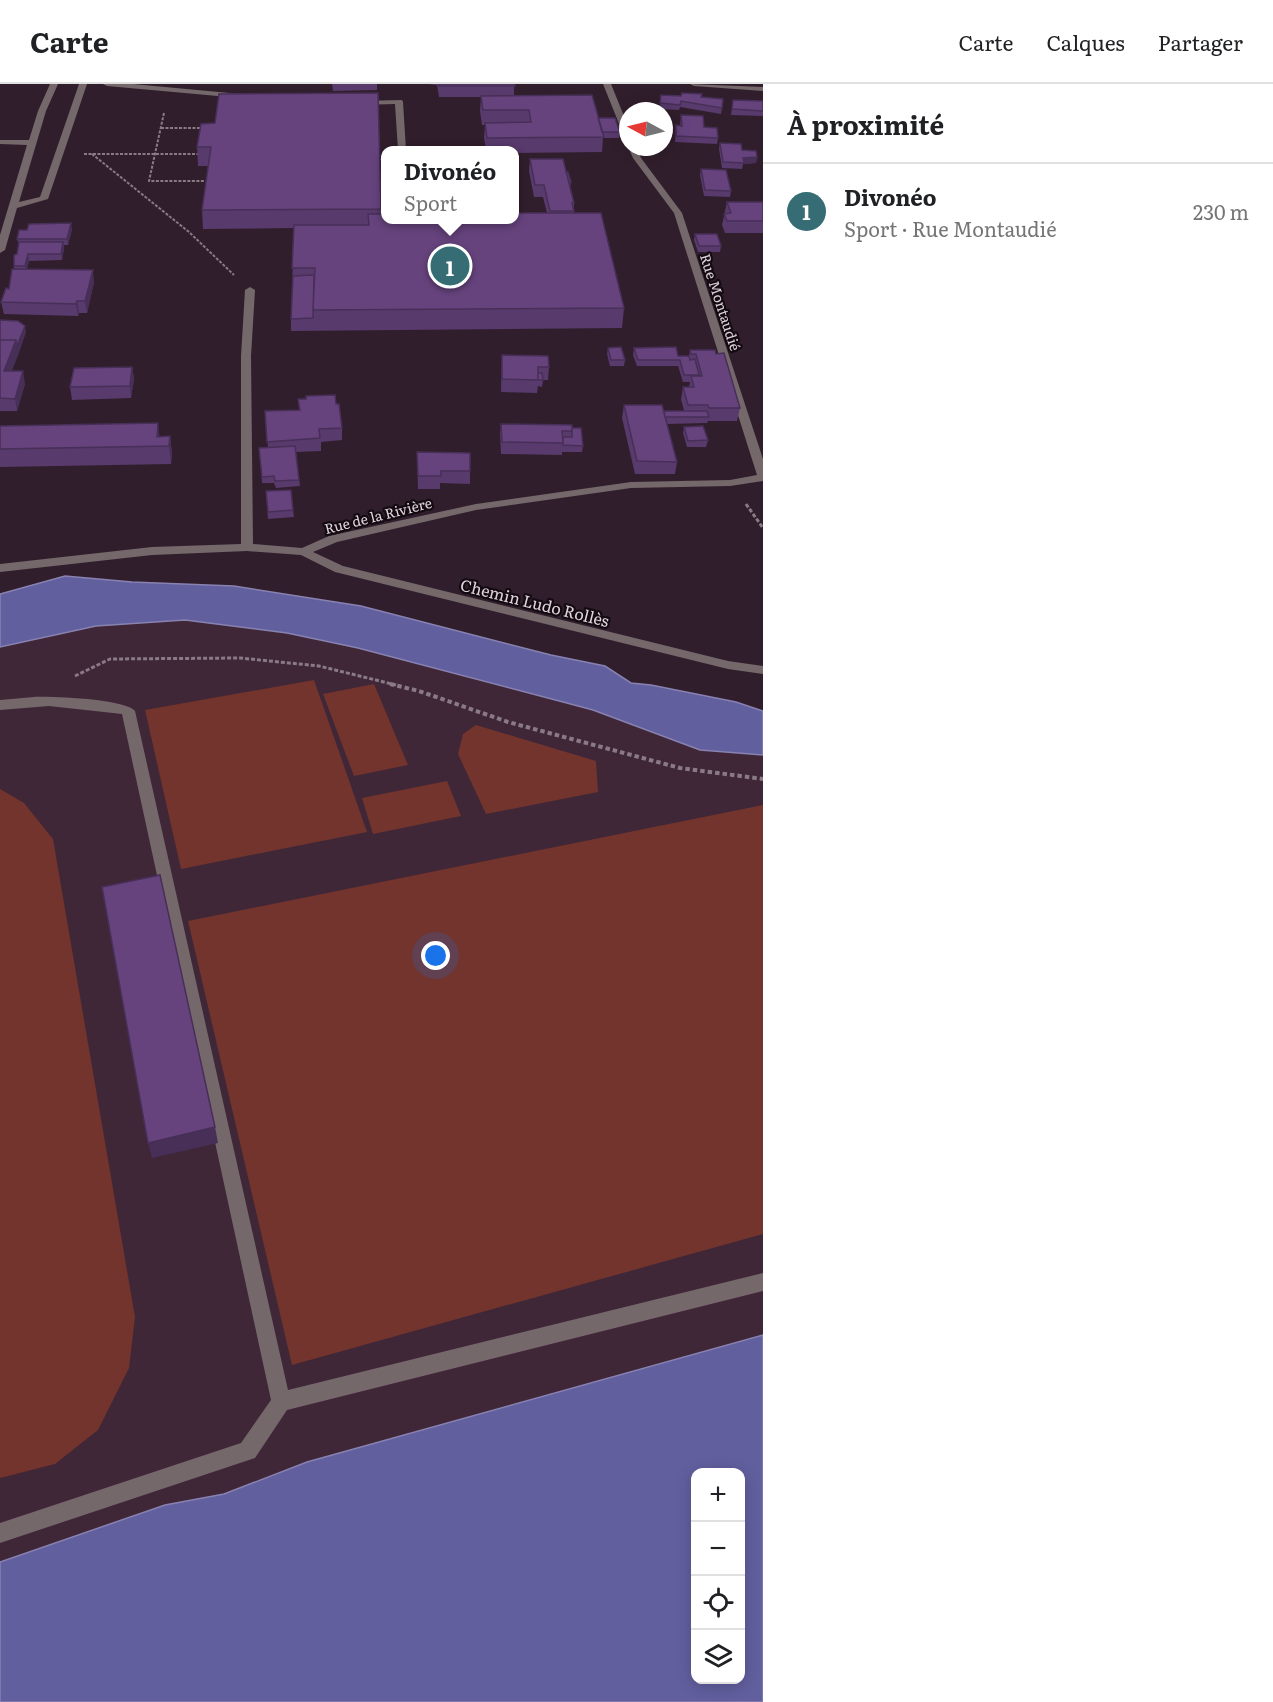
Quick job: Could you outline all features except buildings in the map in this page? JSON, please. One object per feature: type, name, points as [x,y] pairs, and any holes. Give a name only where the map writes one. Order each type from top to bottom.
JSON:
[{"type":"street","points":[[0,250],[2,235],[42,111],[54,84]]},
{"type":"street","points":[[13,206],[44,199],[82,84]]},
{"type":"street","points":[[107,84],[247,97]]},
{"type":"street","points":[[607,84],[619,114]]},
{"type":"street","points":[[694,84],[763,89]]},
{"type":"street","points":[[346,103],[399,102],[402,146]]},
{"type":"street","points":[[0,142],[33,143]]},
{"type":"street","name":"Rue Montaudié","points":[[636,156],[678,213],[763,477]]},
{"type":"street","points":[[247,547],[246,356],[250,290]]},
{"type":"street","name":"Rue de la Rivière","points":[[0,568],[152,551],[247,547],[303,552],[333,539],[476,507],[630,485],[730,483],[763,477]]},
{"type":"street","name":"Chemin Ludo Rollès","points":[[303,552],[339,569],[423,591],[728,665],[763,670]]},
{"type":"street","points":[[0,705],[20,701],[68,700],[128,711],[281,1402]]},
{"type":"street","points":[[0,1533],[248,1451],[281,1402],[763,1282]]},
{"type":"path","points":[[170,90],[149,181],[205,181]]},
{"type":"path","points":[[161,128],[203,128]]},
{"type":"path","points":[[59,154],[200,154]]},
{"type":"path","points":[[92,154],[189,232],[250,290]]},
{"type":"path","points":[[70,678],[110,659],[240,658],[319,666],[419,690],[508,722],[680,768],[763,779]]},
{"type":"shaded area","points":[[65,576],[132,582],[234,586],[361,606],[551,655],[605,666],[631,683],[736,702],[763,711],[763,755],[700,750],[593,710],[358,648],[287,633],[185,620],[96,626],[0,647],[0,594]]},
{"type":"shaded area","points":[[185,620],[287,633],[358,648],[593,710],[700,750],[763,755],[763,1335],[307,1462],[224,1494],[165,1505],[0,1562],[0,647],[96,626]]},
{"type":"shaded area","points":[[314,680],[367,832],[181,869],[145,710]]},
{"type":"shaded area","points":[[374,684],[408,765],[354,776],[323,694]]},
{"type":"shaded area","points":[[476,725],[596,761],[598,792],[486,814],[458,754],[463,734]]},
{"type":"shaded area","points":[[447,781],[461,816],[373,834],[362,798]]},
{"type":"shaded area","points":[[0,789],[24,803],[53,839],[135,1317],[129,1368],[98,1430],[55,1464],[0,1478]]},
{"type":"shaded area","points":[[763,805],[763,1234],[292,1365],[188,921]]},
{"type":"shaded area","points":[[763,1335],[763,1702],[0,1702],[0,1562],[165,1505],[224,1494],[307,1462]]},
{"type":"place","name":"Divonéo","points":[[450,266]]}]
